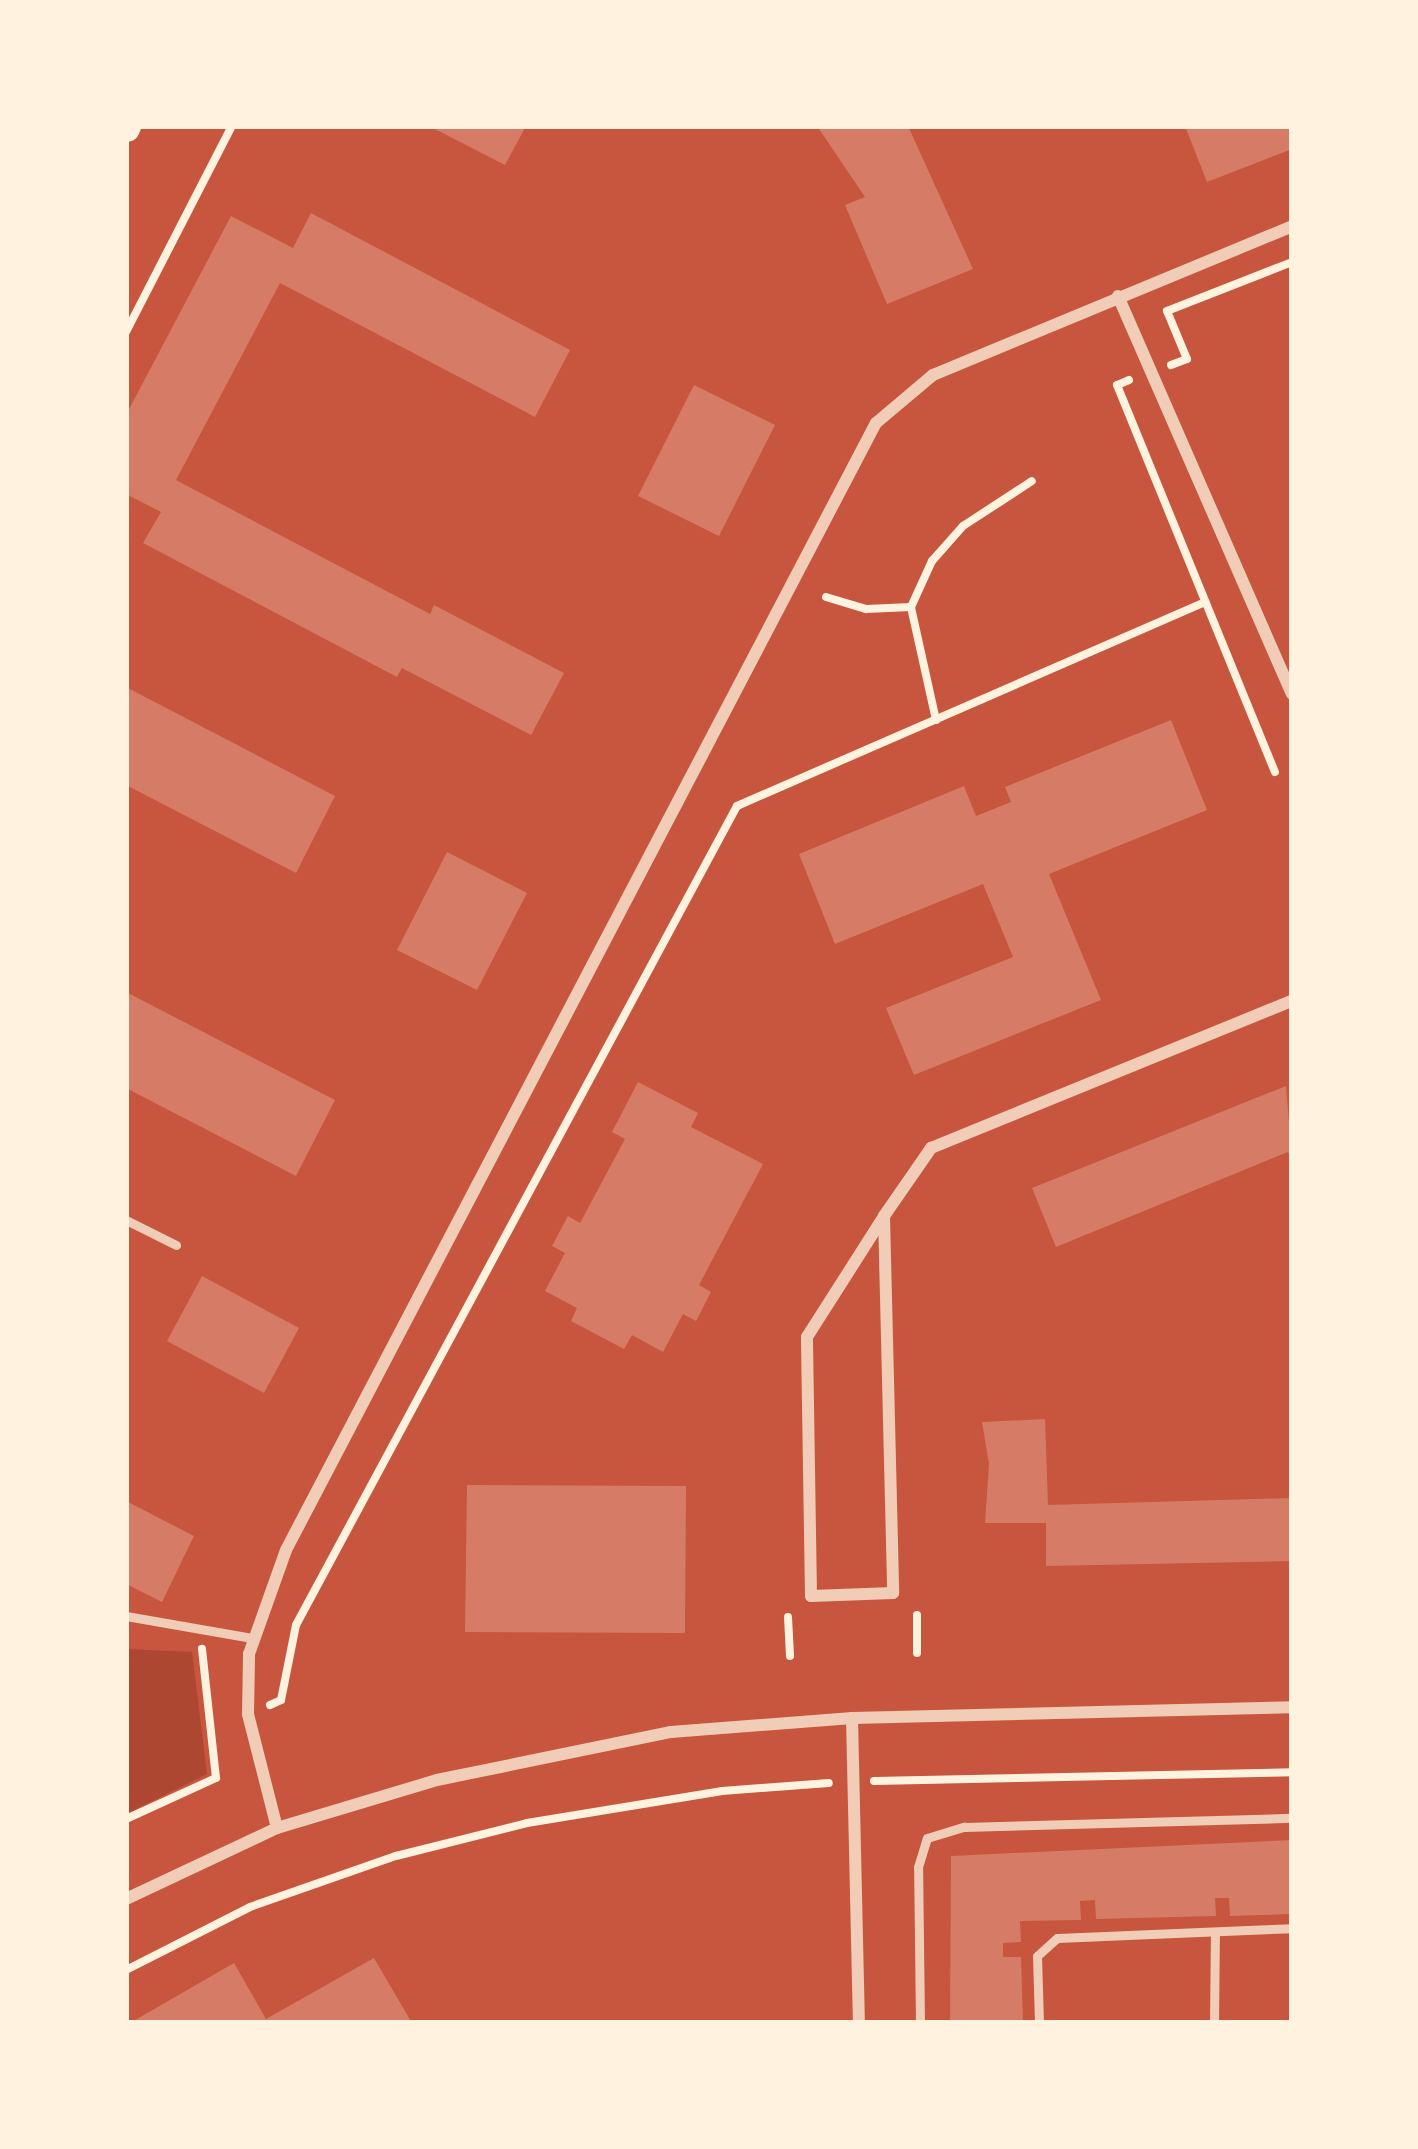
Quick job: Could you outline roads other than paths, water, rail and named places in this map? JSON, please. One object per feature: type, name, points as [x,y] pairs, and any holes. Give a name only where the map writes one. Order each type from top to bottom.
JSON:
[{"type":"street","points":[[277,1828],[248,1714],[252,1638],[286,1550],[876,424],[933,375],[1292,226]]},
{"type":"street","points":[[1118,296],[1292,694]]},
{"type":"street","points":[[884,1216],[893,1593],[811,1597],[807,1337],[884,1216],[932,1148],[1292,1001]]},
{"type":"street","points":[[126,1899],[277,1828],[547,1754],[671,1732],[852,1718],[1292,1707]]},
{"type":"street","points":[[852,1718],[859,2023]]},
{"type":"lane","points":[[126,1220],[176,1245]]},
{"type":"lane","points":[[126,1616],[252,1638]]},
{"type":"lane","points":[[920,2023],[918,1867],[928,1838],[964,1827],[1292,1818]]},
{"type":"lane","points":[[1039,2023],[1043,1944],[1292,1928]]},
{"type":"lane","points":[[1214,2023],[1215,1932]]}]
